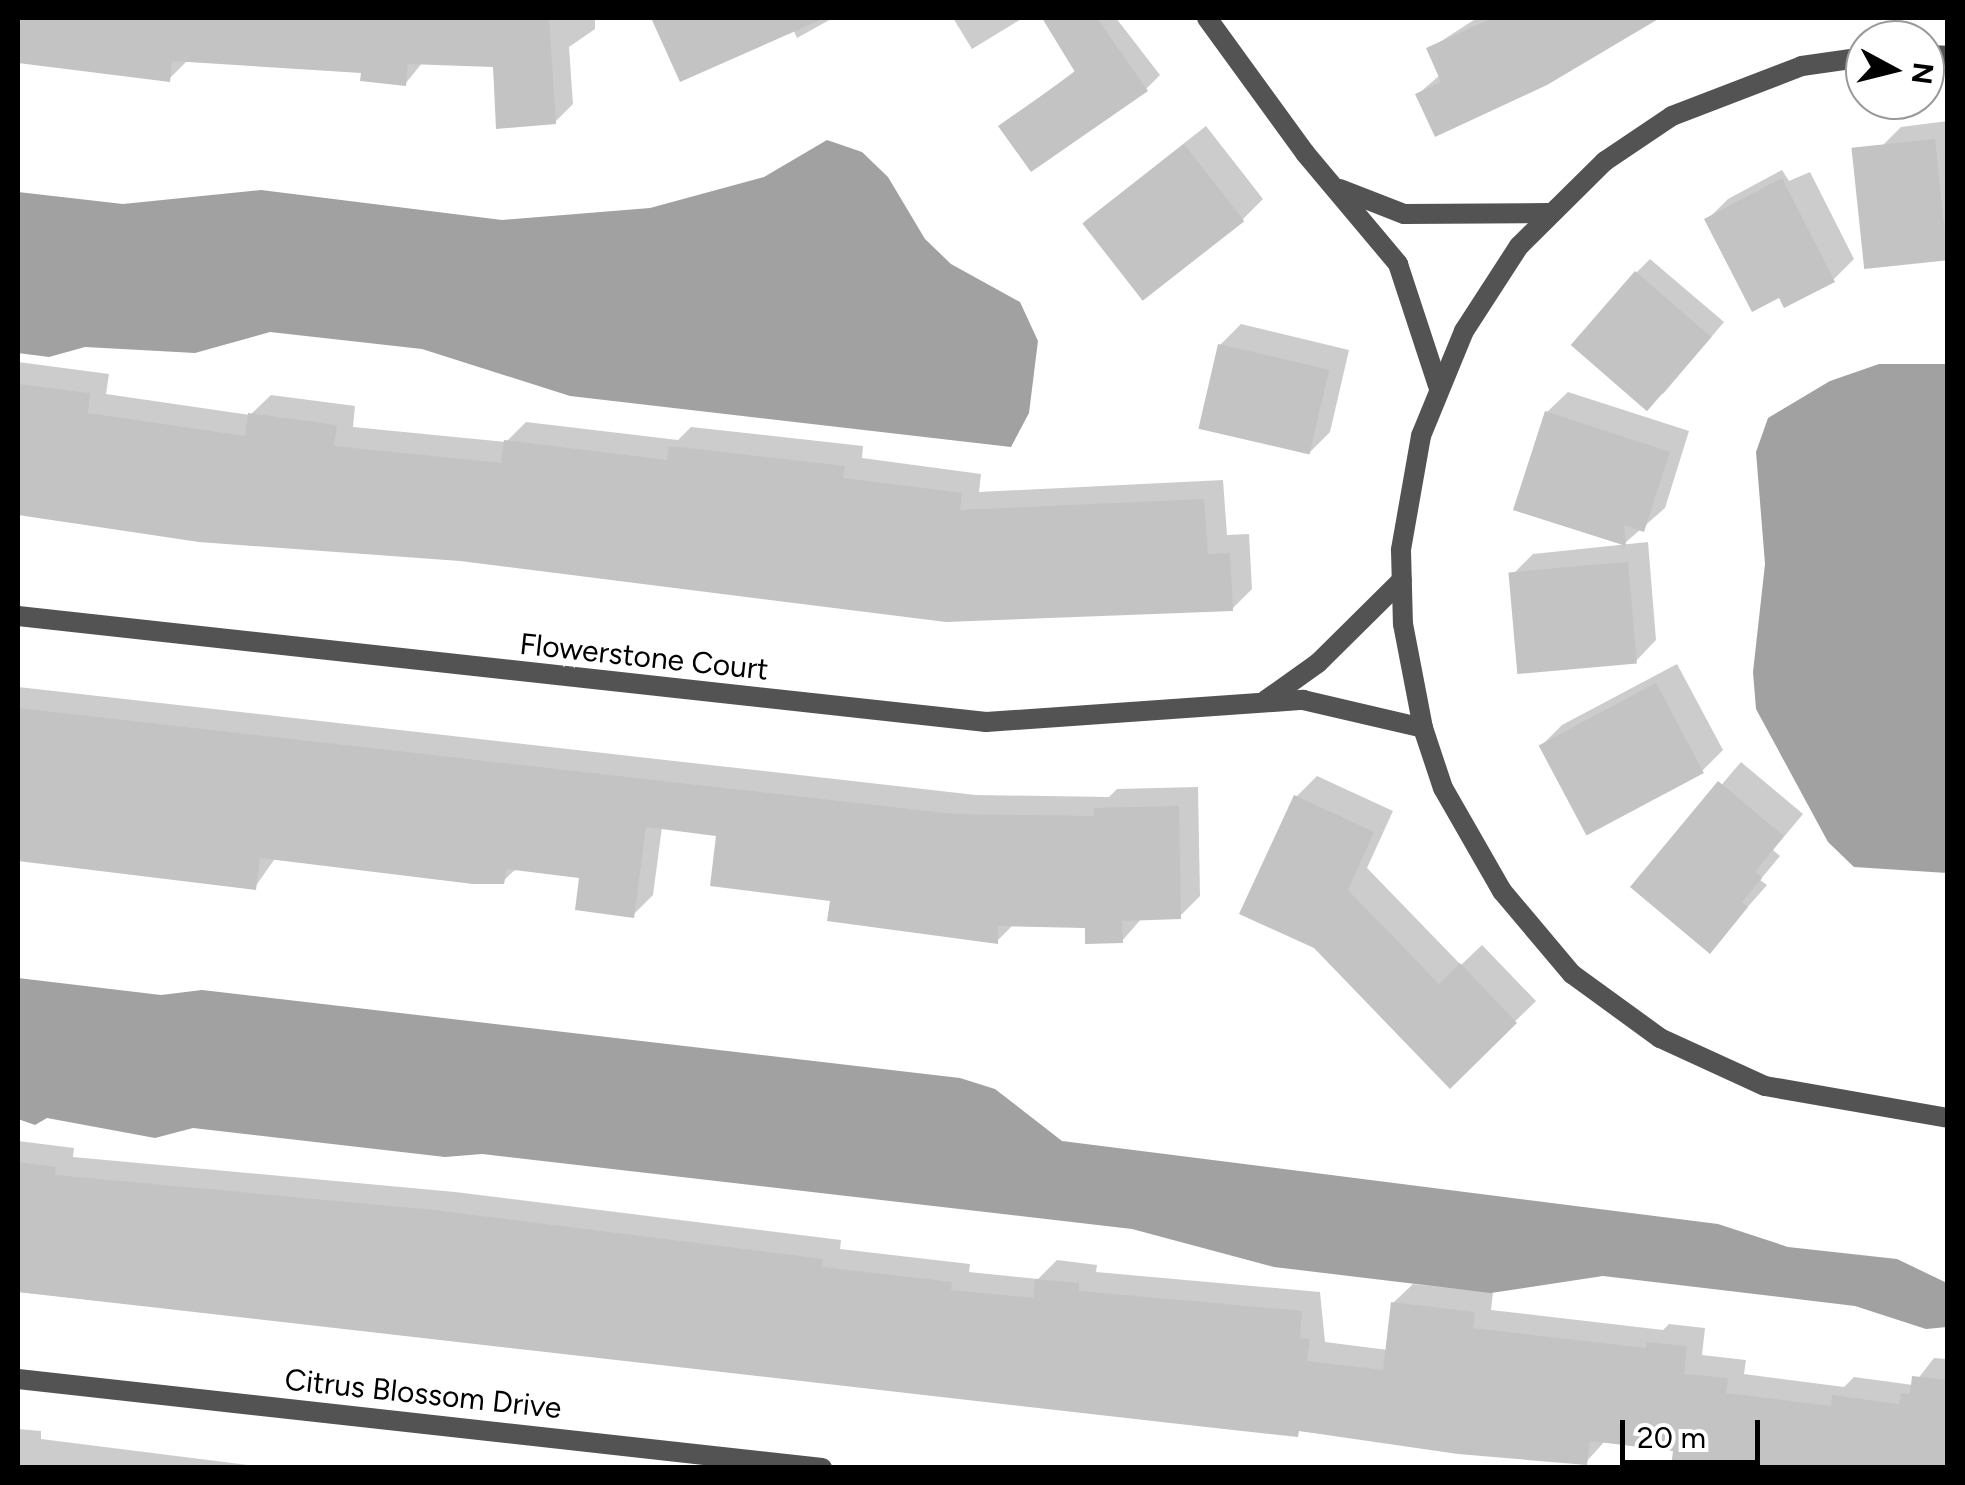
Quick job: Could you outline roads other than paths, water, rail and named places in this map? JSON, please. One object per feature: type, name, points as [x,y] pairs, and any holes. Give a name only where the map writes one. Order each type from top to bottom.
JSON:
[{"type":"street","points":[[1207,18],[1398,264],[1438,386]]},
{"type":"street","points":[[1845,60],[1802,66],[1718,93],[1605,161],[1549,213],[1464,331],[1438,386],[1410,488],[1402,580],[1410,674],[1443,788],[1502,891],[1572,974],[1613,1007],[1711,1065],[1766,1086],[1948,1118]]},
{"type":"street","points":[[1338,188],[1404,214],[1549,213]]},
{"type":"street","points":[[1265,702],[1318,663],[1402,580]]},
{"type":"street","name":"Flowerstone Court","points":[[18,616],[986,722],[1303,700],[1423,728]]},
{"type":"street","name":"Citrus Blossom Drive","points":[[18,1379],[822,1468]]}]
